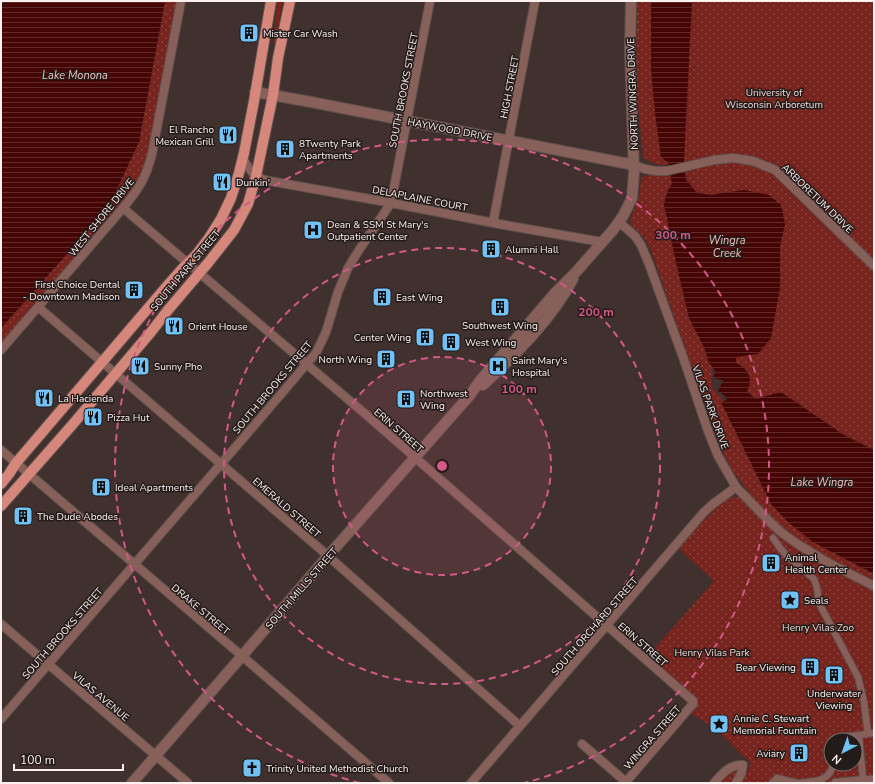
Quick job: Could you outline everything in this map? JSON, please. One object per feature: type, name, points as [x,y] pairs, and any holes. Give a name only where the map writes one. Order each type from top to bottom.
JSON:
[{"type":"main road","name":"SOUTH PARK STREET","points":[[1,484],[10,474],[16,463],[196,255],[221,219],[231,198],[239,173],[255,92],[270,1]]},
{"type":"main road","name":"SOUTH PARK STREET","points":[[1,506],[151,332],[208,264],[234,230],[248,204],[256,176],[273,96],[278,58],[290,1]]},
{"type":"street","name":"WEST SHORE DRIVE","points":[[1,350],[140,187],[150,162],[181,1]]},
{"type":"street","name":"SOUTH BROOKS STREET","points":[[1,718],[316,353],[326,332],[338,292],[351,263],[391,203],[430,1]]},
{"type":"street","name":"HIGH STREET","points":[[493,223],[535,1]]},
{"type":"street","name":"NORTH WINGRA DRIVE","points":[[631,1],[630,48],[634,186]]},
{"type":"street","name":"HAYWOOD DRIVE","points":[[255,92],[509,140],[634,165],[645,169]]},
{"type":"street","name":"ARBORETUM DRIVE","points":[[645,169],[667,171],[714,160],[733,158],[753,160],[775,170],[874,266]]},
{"type":"street","points":[[242,159],[251,172],[256,176]]},
{"type":"street","name":"DELAPLAINE COURT","points":[[256,176],[264,180],[602,242]]},
{"type":"street","name":"SOUTH MILLS STREET","points":[[132,783],[328,556],[470,395],[490,379],[541,325],[565,294],[576,272],[619,222],[632,198],[634,186]]},
{"type":"street","name":"ERIN STREET","points":[[123,208],[415,457],[693,701],[693,704]]},
{"type":"street","name":"VILAS PARK DRIVE","points":[[619,222],[635,236],[641,245],[683,357],[708,431],[718,456],[736,487],[782,533],[824,561],[874,586]]},
{"type":"street","name":"EMERALD STREET","points":[[38,307],[328,556],[520,726]]},
{"type":"street","name":"DRAKE STREET","points":[[1,450],[388,783]]},
{"type":"street","name":"SOUTH ORCHARD STREET","points":[[472,783],[704,512],[736,487]]},
{"type":"street","points":[[773,538],[788,557],[813,578],[816,583],[820,605],[858,677],[871,733]]},
{"type":"street","name":"VILAS AVENUE","points":[[1,624],[188,783]]},
{"type":"street","name":"WINGRA STREET","points":[[626,782],[693,704]]},
{"type":"street","points":[[582,744],[626,782]]},
{"type":"street","points":[[714,783],[729,768],[736,765],[743,765],[741,774],[736,783]]},
{"type":"street","points":[[800,783],[820,780],[830,772]]},
{"type":"street","points":[[862,772],[863,779]]},
{"type":"street","points":[[828,775],[835,782],[874,779]]},
{"type":"street","points":[[772,783],[777,778],[797,783]]},
{"type":"green space","points":[[165,1],[181,1],[152,154],[134,196],[121,203],[1,343],[1,328],[108,208],[139,142]]},
{"type":"green space","points":[[278,1],[283,1],[275,44],[273,44],[276,14]]},
{"type":"green space","name":"University of Wisconsin Arboretum","points":[[638,1],[874,1],[874,450],[844,435],[755,399],[747,391],[749,386],[736,363],[735,357],[780,246],[785,224],[744,190],[710,195],[697,193],[686,180],[684,161],[667,165],[658,165],[643,157],[636,84]]},
{"type":"green space","points":[[647,175],[670,175],[672,184],[667,192],[664,204],[689,318],[704,347],[709,363],[714,368],[711,370],[711,384],[723,401],[721,402],[771,504],[813,542],[874,574],[874,783],[719,783],[733,771],[743,773],[748,771],[750,765],[749,761],[720,733],[691,714],[697,707],[697,701],[648,656],[714,581],[679,549],[706,518],[723,502],[737,497],[743,501],[750,494],[732,470],[720,446],[651,250],[646,240],[631,224],[630,219],[638,201],[641,180]]},
{"type":"water","name":"Lake Monona","points":[[1,1],[165,1],[139,142],[108,208],[1,328]]},
{"type":"water","points":[[651,1],[692,1],[684,161],[686,180],[697,193],[711,195],[744,190],[769,195],[781,205],[785,224],[780,246],[780,288],[771,338],[758,354],[736,357],[736,363],[744,368],[749,374],[750,382],[747,391],[755,399],[781,392],[844,435],[874,450],[874,574],[813,542],[788,522],[771,504],[721,402],[727,400],[725,396],[718,391],[724,382],[713,378],[715,373],[714,369],[709,363],[704,347],[689,318],[664,204],[667,192],[672,184],[669,164],[661,157],[655,113],[651,68]]},
{"type":"place","name":"Mister Car Wash","points":[[249,33]]},
{"type":"place","name":"El Rancho Mexican Grill","points":[[228,135]]},
{"type":"place","name":"8Twenty Park Apartments","points":[[285,149]]},
{"type":"place","name":"Dunkin'","points":[[222,182]]},
{"type":"place","name":"Dean & SSM St Mary's Outpatient Center","points":[[313,230]]},
{"type":"place","name":"Alumni Hall","points":[[491,249]]},
{"type":"place","name":"First Choice Dental - Downtown Madison","points":[[134,290]]},
{"type":"place","name":"East Wing","points":[[382,297]]},
{"type":"place","name":"Southwest Wing","points":[[500,307]]},
{"type":"place","name":"Orient House","points":[[174,326]]},
{"type":"place","name":"Center Wing","points":[[425,337]]},
{"type":"place","name":"West Wing","points":[[451,342]]},
{"type":"place","name":"North Wing","points":[[386,359]]},
{"type":"place","name":"Sunny Pho","points":[[140,366]]},
{"type":"place","name":"Saint Mary's Hospital","points":[[498,366]]},
{"type":"place","name":"La Hacienda","points":[[44,398]]},
{"type":"place","name":"Northwest Wing","points":[[406,399]]},
{"type":"place","name":"Pizza Hut","points":[[93,417]]},
{"type":"place","name":"Ideal Apartments","points":[[101,487]]},
{"type":"place","name":"The Dude Abodes","points":[[23,516]]},
{"type":"place","name":"Animal Health Center","points":[[771,563]]},
{"type":"place","name":"Seals","points":[[790,600]]},
{"type":"place","name":"Bear Viewing","points":[[810,667]]},
{"type":"place","name":"Underwater Viewing","points":[[834,675]]},
{"type":"place","name":"Annie C. Stewart Memorial Fountain","points":[[719,724]]},
{"type":"place","name":"Aviary","points":[[799,753]]},
{"type":"place","name":"Trinity United Methodist Church","points":[[252,768]]},
{"type":"water label","name":"Wingra Creek","points":[[727,246]]},
{"type":"water label","name":"Lake Wingra","points":[[822,482]]},
{"type":"park label","name":"Henry Vilas Zoo","points":[[818,627]]},
{"type":"park label","name":"Henry Vilas Park","points":[[712,652]]}]
